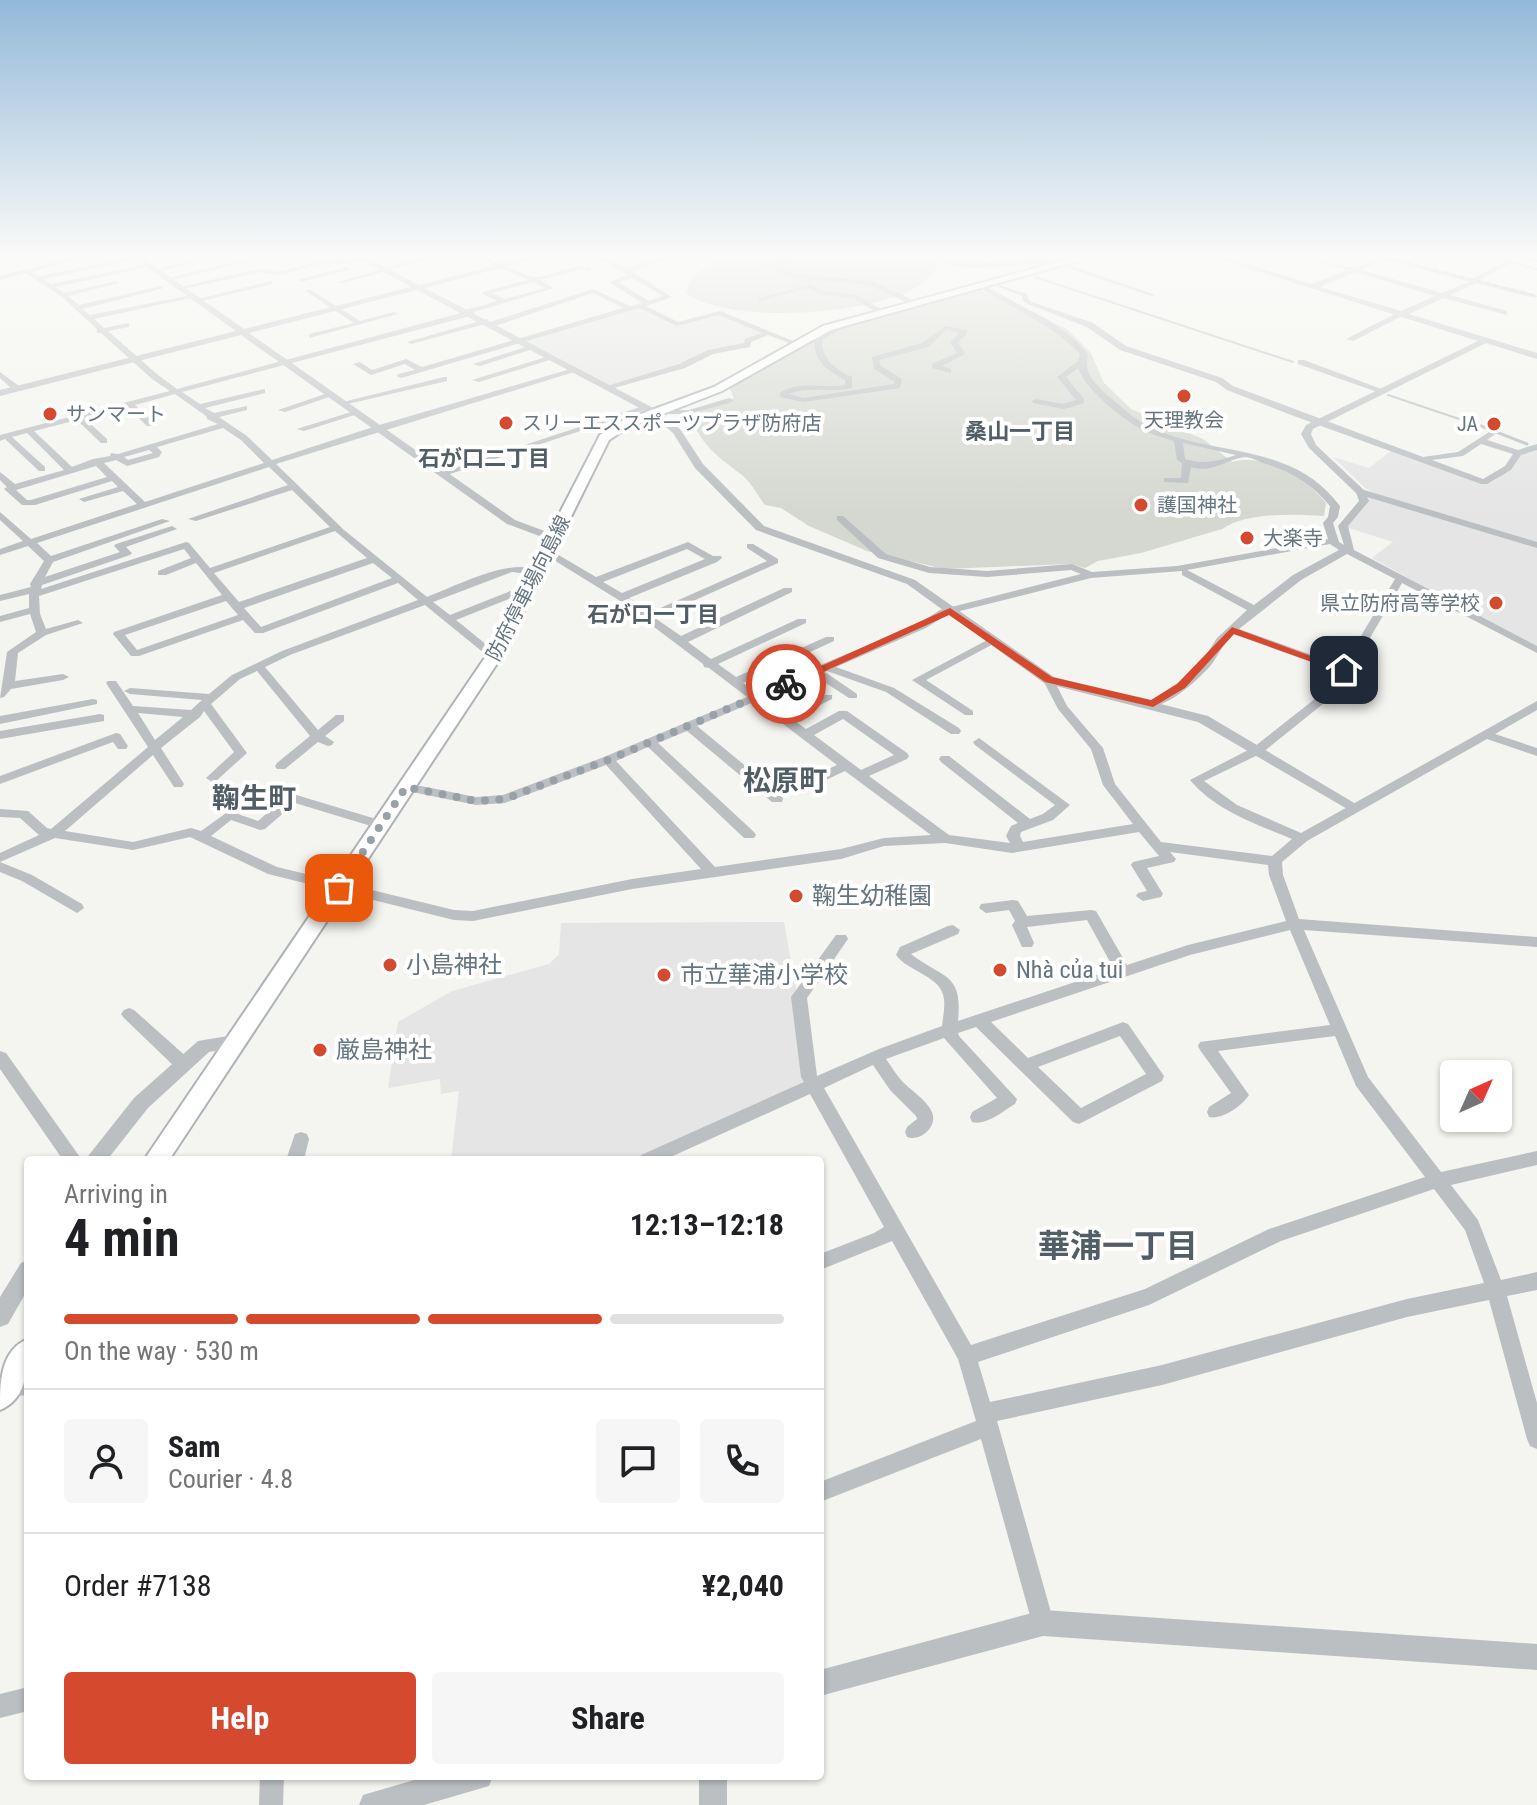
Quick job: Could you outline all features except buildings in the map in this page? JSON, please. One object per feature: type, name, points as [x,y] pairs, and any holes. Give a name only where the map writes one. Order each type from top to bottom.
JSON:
[{"type":"main road","name":"防府停車場向島線","points":[[159,1156],[494,656],[604,438],[650,410],[718,389],[797,342]]},
{"type":"main road","points":[[8,1389],[24,1359]]},
{"type":"street","points":[[115,342],[174,391],[244,438],[292,487],[494,656]]},
{"type":"street","points":[[1,393],[191,342]]},
{"type":"street","points":[[256,342],[511,522],[550,545],[945,839]]},
{"type":"street","points":[[3,437],[358,342]]},
{"type":"street","points":[[433,358],[499,342]]},
{"type":"street","points":[[401,376],[504,342]]},
{"type":"street","points":[[525,342],[571,370],[650,410],[677,431],[699,466],[754,525],[911,582],[1049,680],[1203,719],[1354,807]]},
{"type":"street","points":[[610,388],[682,366],[711,352],[747,345],[748,342]]},
{"type":"street","points":[[818,342],[829,369],[849,379],[849,386],[829,391],[795,389],[783,392],[783,395],[803,400],[897,386],[899,381],[877,367],[875,359],[928,342]]},
{"type":"street","points":[[948,371],[935,366],[961,354],[954,342]]},
{"type":"street","points":[[1074,342],[1084,354],[1081,363],[1085,378],[1135,423],[1178,440],[1296,472],[1332,501],[1335,510],[1328,523],[1333,541],[1537,650]]},
{"type":"street","points":[[1112,342],[1484,482],[1508,468],[1518,453]]},
{"type":"street","points":[[1153,704],[1181,686],[1232,630],[1255,610],[1308,572],[1350,548],[1343,526],[1364,501],[1361,492],[1307,439],[1307,430],[1317,421],[1481,342]]},
{"type":"street","points":[[1493,342],[1537,356]]},
{"type":"street","points":[[477,364],[535,347]]},
{"type":"street","points":[[476,380],[552,358]]},
{"type":"street","points":[[357,364],[371,373],[406,361],[419,369]]},
{"type":"street","points":[[1301,362],[1380,390]]},
{"type":"street","points":[[1036,401],[1064,407],[1081,401],[1061,377],[1081,363]]},
{"type":"street","points":[[0,552],[28,540],[379,428],[571,370]]},
{"type":"street","points":[[0,374],[16,388]]},
{"type":"street","points":[[343,403],[444,379]]},
{"type":"street","points":[[199,407],[262,391]]},
{"type":"street","points":[[282,410],[331,395]]},
{"type":"street","points":[[444,473],[650,410],[690,412],[729,400]]},
{"type":"street","points":[[128,403],[150,424]]},
{"type":"street","points":[[210,417],[244,408]]},
{"type":"street","points":[[301,429],[357,413]]},
{"type":"street","points":[[78,417],[104,441]]},
{"type":"street","points":[[112,478],[32,503],[25,503],[9,489],[114,455],[223,425]]},
{"type":"street","points":[[28,430],[70,470]]},
{"type":"street","points":[[1427,458],[1460,454],[1494,432]]},
{"type":"street","points":[[3,437],[42,469]]},
{"type":"street","points":[[1178,440],[1181,460],[1187,462],[1214,465],[1244,456]]},
{"type":"street","points":[[1480,441],[1518,453],[1537,447]]},
{"type":"street","points":[[96,461],[142,504]]},
{"type":"street","points":[[1167,480],[1185,481],[1187,462]]},
{"type":"street","points":[[2,479],[14,488]]},
{"type":"street","points":[[193,519],[292,487]]},
{"type":"street","points":[[84,499],[123,488]]},
{"type":"street","points":[[1361,492],[1537,545]]},
{"type":"street","points":[[0,515],[49,560]]},
{"type":"street","points":[[840,518],[882,556],[929,570],[987,574],[1072,567],[1091,575]]},
{"type":"street","points":[[34,589],[127,553],[119,546],[168,525],[49,560],[34,589],[32,610],[42,633]]},
{"type":"street","points":[[210,571],[338,527]]},
{"type":"street","points":[[406,787],[476,801],[505,799],[608,760],[950,611],[1091,575],[1177,569],[1333,541]]},
{"type":"street","points":[[0,598],[186,545],[259,631],[400,579]]},
{"type":"street","points":[[598,580],[688,545],[717,558],[621,597]]},
{"type":"street","points":[[648,617],[774,561],[750,546]]},
{"type":"street","points":[[162,573],[198,559]]},
{"type":"street","points":[[236,607],[375,559]]},
{"type":"street","points":[[0,858],[55,833],[154,751],[236,677],[511,569],[533,579]]},
{"type":"street","points":[[1186,573],[1255,610]]},
{"type":"street","points":[[1302,838],[1235,812],[1213,799],[1196,780],[1258,750],[1335,689],[1401,577]]},
{"type":"street","points":[[448,619],[533,579]]},
{"type":"street","points":[[680,641],[788,590]]},
{"type":"street","points":[[227,597],[118,634],[135,654],[245,616]]},
{"type":"street","points":[[0,619],[32,610]]},
{"type":"street","points":[[708,665],[802,621]]},
{"type":"street","points":[[63,677],[4,690],[6,652],[42,633],[78,623]]},
{"type":"street","points":[[1232,630],[1344,670]]},
{"type":"street","points":[[735,682],[830,639]]},
{"type":"street","points":[[969,713],[918,680],[993,640]]},
{"type":"street","points":[[259,667],[316,736],[328,742]]},
{"type":"street","points":[[821,669],[853,696]]},
{"type":"street","points":[[821,669],[890,690],[955,731]]},
{"type":"street","points":[[1049,680],[1062,707],[1097,748],[1109,785],[1169,859],[1138,865],[1156,894],[1143,896]]},
{"type":"street","points":[[112,683],[178,784]]},
{"type":"street","points":[[130,691],[206,706],[241,753],[212,778]]},
{"type":"street","points":[[783,719],[828,697]]},
{"type":"street","points":[[0,720],[93,702]]},
{"type":"street","points":[[1157,846],[1275,861],[1302,838],[1354,807],[1537,705]]},
{"type":"street","points":[[128,709],[206,706]]},
{"type":"street","points":[[805,735],[843,714],[903,756],[862,775]]},
{"type":"street","points":[[0,735],[100,718]]},
{"type":"street","points":[[281,766],[340,718]]},
{"type":"street","points":[[688,725],[777,799]]},
{"type":"street","points":[[1485,734],[1537,752]]},
{"type":"street","points":[[0,780],[116,737],[122,746]]},
{"type":"street","points":[[650,742],[749,835]]},
{"type":"street","points":[[979,742],[1064,805],[1048,817],[1016,829],[1013,836],[1019,847]]},
{"type":"street","points":[[945,759],[1028,824]]},
{"type":"street","points":[[608,760],[712,873]]},
{"type":"street","points":[[811,782],[847,765]]},
{"type":"street","points":[[202,837],[229,815],[260,826],[293,798],[381,825]]},
{"type":"street","points":[[0,813],[23,814],[43,832],[133,846],[191,832],[273,871],[454,915],[473,916],[712,873],[841,854],[884,842],[945,839],[1019,847],[1143,827]]},
{"type":"street","points":[[1275,861],[1276,875],[1294,924],[1362,1081],[1472,1226],[1496,1291],[1537,1439]]},
{"type":"street","points":[[0,867],[27,878],[77,908]]},
{"type":"street","points":[[986,908],[1013,905],[1023,922]]},
{"type":"street","points":[[1027,943],[1019,925],[1023,922],[1091,915],[1123,971]]},
{"type":"street","points":[[656,1156],[876,1057],[948,1030],[1188,950],[1294,924],[1537,942]]},
{"type":"street","points":[[953,930],[905,951],[903,955],[946,984],[951,992],[948,1030],[952,1039],[1009,1099],[978,1117]]},
{"type":"street","points":[[841,939],[799,997],[809,1077],[967,1356],[988,1420],[1043,1623]]},
{"type":"street","points":[[129,1014],[183,1064]]},
{"type":"street","points":[[979,1020],[1079,1117],[1156,1076],[1123,1028],[1026,1065]]},
{"type":"street","points":[[1215,1112],[1241,1095],[1206,1046],[1338,1030]]},
{"type":"street","points":[[98,1156],[141,1103],[204,1046],[234,1042]]},
{"type":"street","points":[[0,1057],[70,1156]]},
{"type":"street","points":[[876,1057],[896,1085],[924,1113],[926,1122],[913,1132]]},
{"type":"street","points":[[296,1156],[301,1139]]},
{"type":"street","points":[[967,1356],[1149,1296],[1275,1235],[1438,1180],[1537,1158]]},
{"type":"street","points":[[824,1260],[880,1239],[896,1229]]},
{"type":"street","points":[[0,1317],[24,1277]]},
{"type":"street","points":[[824,1490],[988,1420],[1407,1308],[1537,1281]]},
{"type":"street","points":[[824,1682],[1043,1623],[1537,1657]]},
{"type":"street","points":[[0,1706],[24,1700]]},
{"type":"street","points":[[271,1805],[272,1780]]},
{"type":"street","points":[[373,1805],[464,1780]]},
{"type":"street","points":[[713,1780],[713,1805]]},
{"type":"shaded area","points":[[526,342],[748,342],[747,345],[711,352],[682,366],[610,388]]},
{"type":"shaded area","points":[[806,342],[1080,342],[1091,353],[1104,383],[1131,409],[1203,439],[1232,462],[1258,461],[1284,469],[1307,484],[1326,503],[1324,516],[1257,517],[1141,553],[1098,561],[1085,568],[1071,564],[944,569],[867,551],[809,526],[781,508],[765,505],[745,478],[707,445],[692,421],[699,412],[734,398],[730,389]]},
{"type":"shaded area","points":[[1537,449],[1537,543],[1376,494],[1365,488],[1333,457],[1369,468],[1392,450],[1429,460],[1484,484],[1511,470],[1522,454]]},
{"type":"shaded area","name":"県立防府高等学校","points":[[1361,492],[1537,545],[1537,649],[1372,558],[1393,542],[1343,526],[1360,507]]},
{"type":"shaded area","points":[[784,922],[813,1085],[656,1156],[451,1156],[459,1091],[441,1094],[440,1079],[388,1088],[398,1022],[452,991],[549,964],[559,954],[561,923]]},
{"type":"waterway","points":[[1233,342],[1293,362]]},
{"type":"waterway","points":[[1388,395],[1486,428]]},
{"type":"waterway","points":[[1481,426],[1527,444]]},
{"type":"way so far","points":[[339,888],[406,787],[476,801],[505,799],[608,760],[786,684]]},
{"type":"place","name":"天理教会","points":[[1184,396]]},
{"type":"place","name":"サンマート","points":[[50,414]]},
{"type":"place","name":"スリーエススポーツプラザ防府店","points":[[506,423]]},
{"type":"place","name":"JA","points":[[1494,424]]},
{"type":"place","name":"護国神社","points":[[1141,505]]},
{"type":"place","name":"大楽寺","points":[[1247,538]]},
{"type":"place","name":"県立防府高等学校","points":[[1496,603]]},
{"type":"place","name":"鞠生幼稚園","points":[[796,896]]},
{"type":"place","name":"小島神社","points":[[390,965]]},
{"type":"place","name":"Nhà của tui","points":[[1000,970]]},
{"type":"place","name":"市立華浦小学校","points":[[664,975]]},
{"type":"place","name":"厳島神社","points":[[320,1050]]},
{"type":"district","name":"桑山一丁目","points":[[1020,431]]},
{"type":"district","name":"石が口二丁目","points":[[484,458]]},
{"type":"district","name":"石が口一丁目","points":[[653,614]]},
{"type":"district","name":"松原町","points":[[785,780]]},
{"type":"district","name":"鞠生町","points":[[254,798]]},
{"type":"district","name":"華浦一丁目","points":[[1118,1246]]},
{"type":"route","points":[[786,684],[950,611],[1049,680],[1153,704],[1167,697],[1209,660],[1213,650],[1232,630],[1344,670]]}]
